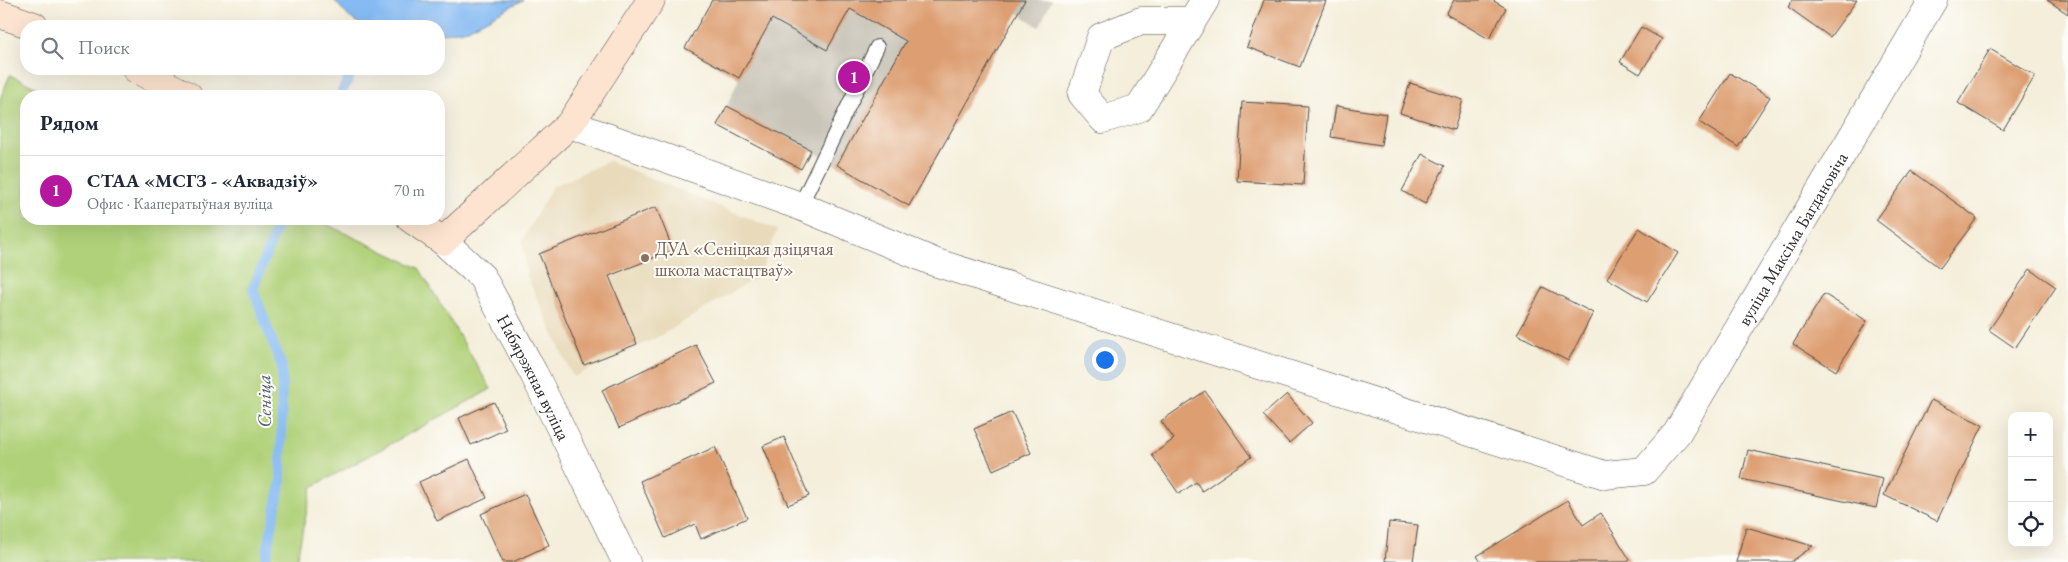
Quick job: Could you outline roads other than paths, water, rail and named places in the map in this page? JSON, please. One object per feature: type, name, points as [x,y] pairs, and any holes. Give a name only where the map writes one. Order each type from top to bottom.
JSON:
[{"type":"street","points":[[443,241],[570,124],[652,0]]},
{"type":"street","name":"вуліца Максіма Багдановіча","points":[[800,206],[934,262],[1595,472],[1605,474],[1644,471],[1677,432],[1933,0]]},
{"type":"street","points":[[0,14],[20,21]]},
{"type":"street","points":[[148,75],[176,90]]},
{"type":"street","points":[[570,124],[800,206]]},
{"type":"street","name":"Набярэжная вуліца","points":[[420,225],[443,241],[482,277],[534,374],[626,562]]},
{"type":"lane","points":[[800,206],[876,47]]},
{"type":"water","points":[[334,0],[523,0],[468,29],[445,33],[445,20],[354,20]]},
{"type":"waterway","name":"Сеніца","points":[[343,90],[350,75]]},
{"type":"waterway","name":"Сеніца","points":[[265,562],[281,482],[282,367],[253,289],[278,225]]},
{"type":"place","name":"СТАА «МСГЗ - «Аквадзіў»","points":[[854,77]]},
{"type":"place","name":"ДУА «Сеніцкая дзіцячая школа мастацтваў»","points":[[645,258]]}]
